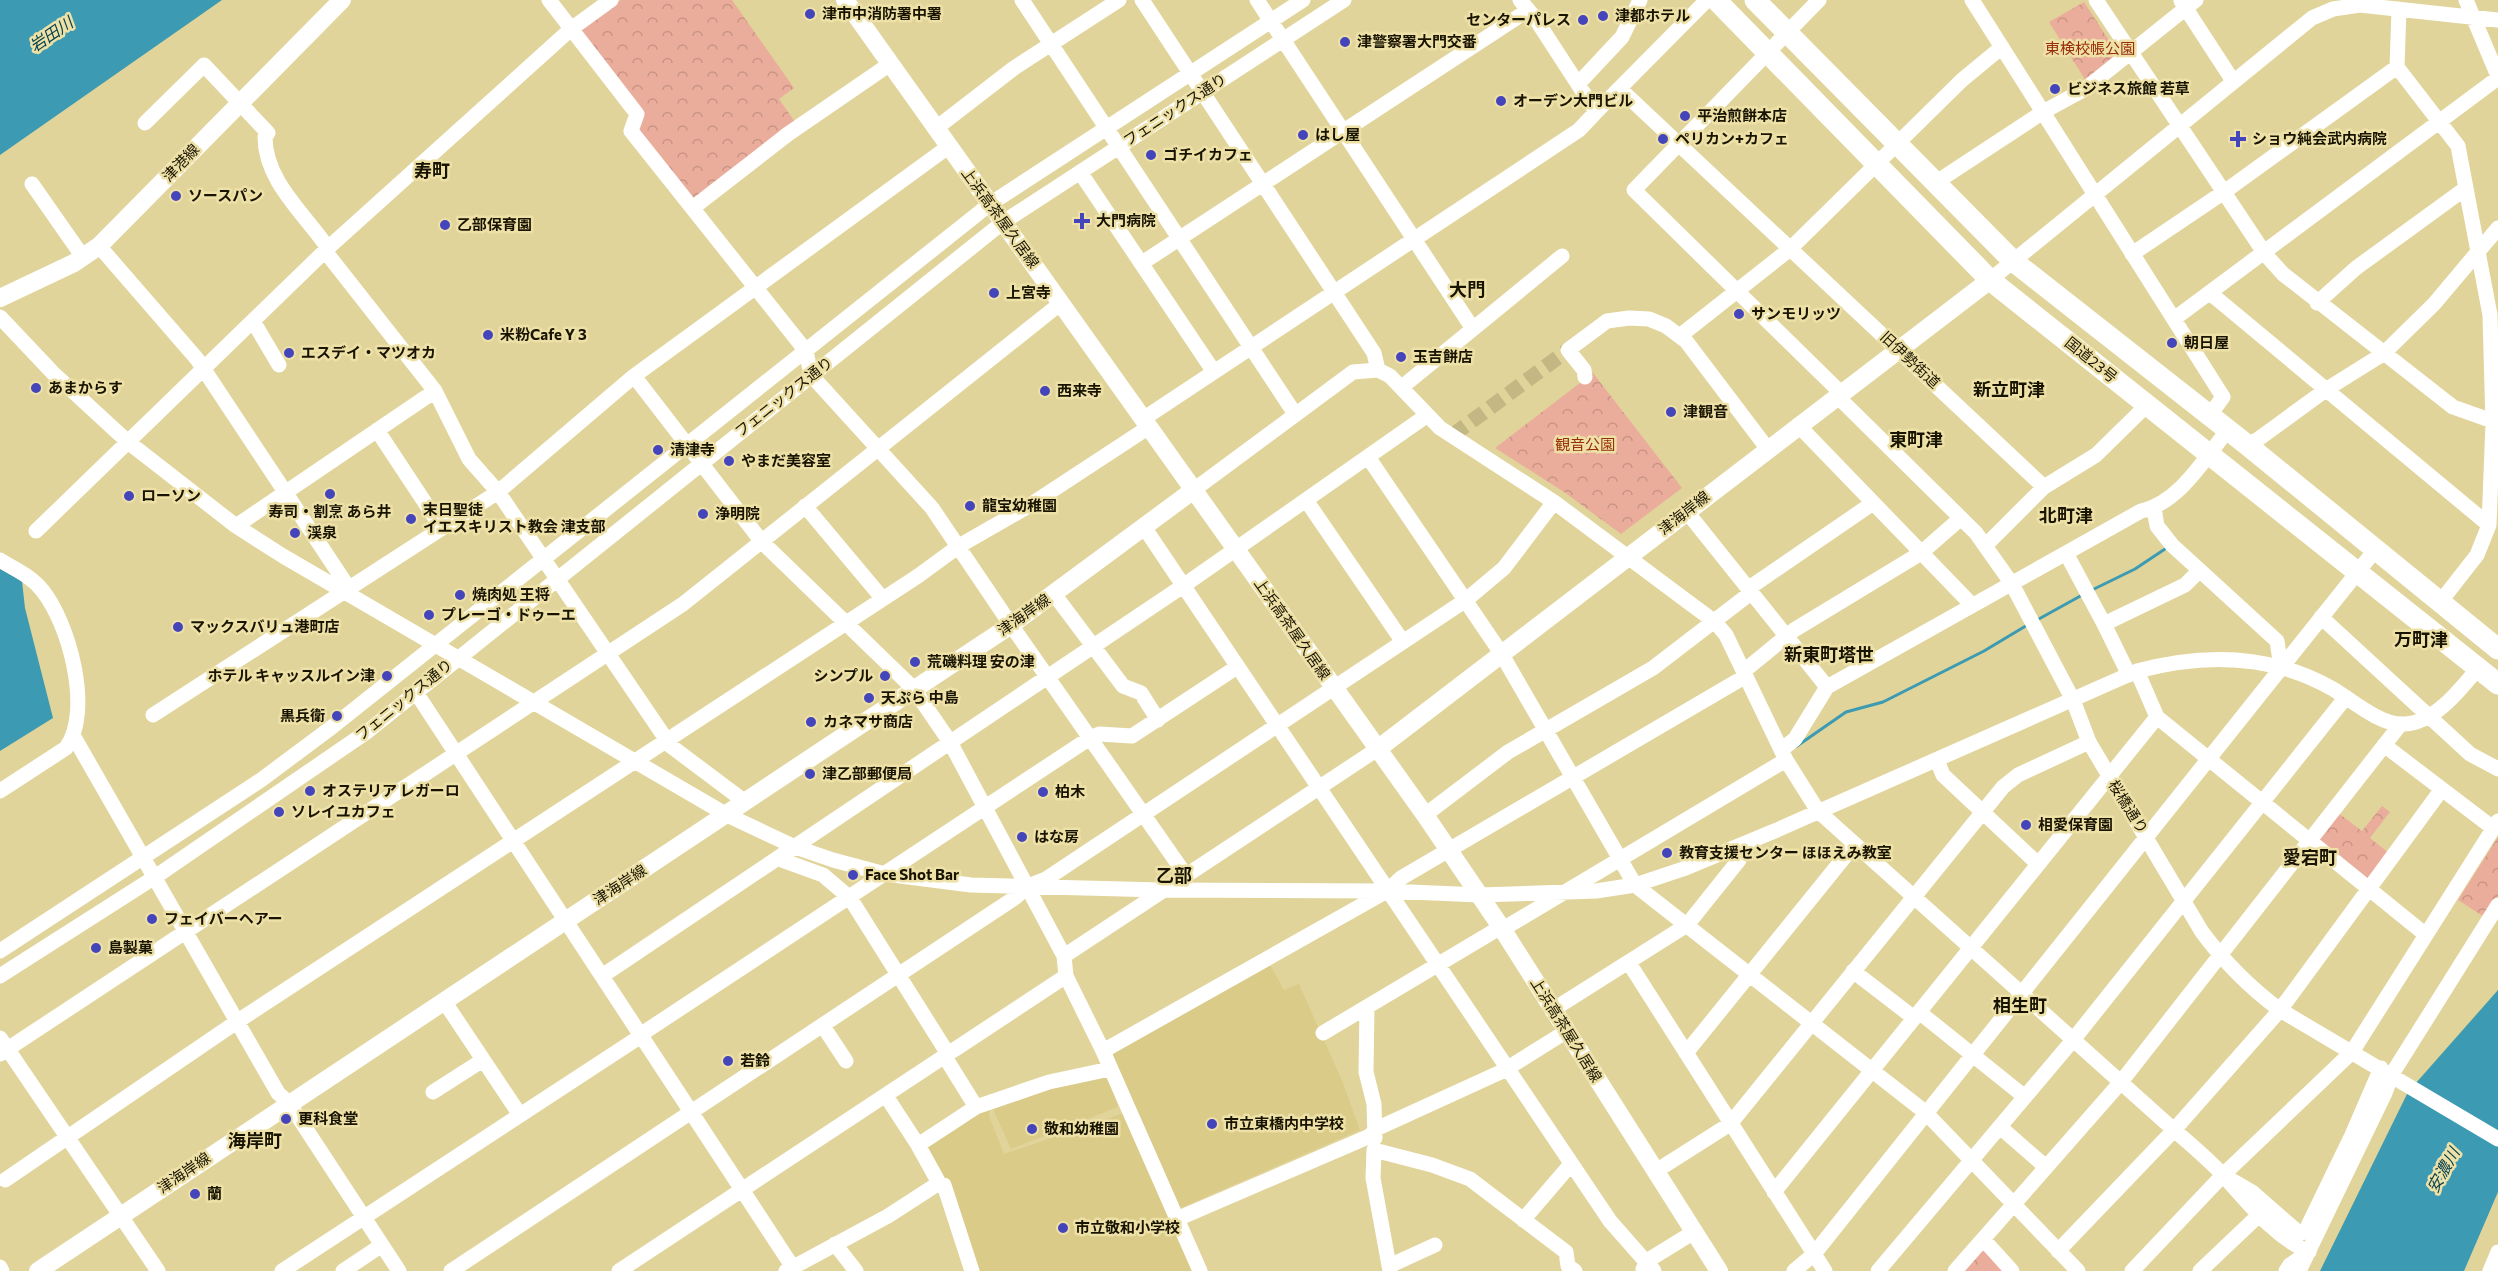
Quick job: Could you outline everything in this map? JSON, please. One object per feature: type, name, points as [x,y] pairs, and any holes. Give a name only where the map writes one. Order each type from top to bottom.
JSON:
[{"type":"highway","name":"国道23号","points":[[1716,0],[1990,280],[2498,684]]},
{"type":"highway","name":"国道23号","points":[[1755,0],[2013,261],[2246,444],[2498,649]]},
{"type":"main road","name":"津港線","points":[[0,298],[83,257],[99,246],[342,0]]},
{"type":"main road","name":"上浜高茶屋久居線","points":[[845,0],[1002,223],[1195,489],[1480,895],[1719,1271]]},
{"type":"main road","name":"津海岸線","points":[[1378,748],[1687,512],[1767,448],[1990,280]]},
{"type":"main road","name":"津海岸線","points":[[38,1271],[728,815],[744,801],[913,688],[1011,626],[1195,489]]},
{"type":"street","points":[[549,0],[637,114],[631,131],[694,207],[806,351],[811,375],[932,508],[1011,626],[1185,874]]},
{"type":"street","points":[[36,531],[327,249],[571,29],[611,0]]},
{"type":"street","points":[[1022,0],[1295,414]]},
{"type":"street","points":[[935,129],[1014,68],[1119,0]]},
{"type":"street","points":[[1142,0],[1374,353],[1378,370]]},
{"type":"street","points":[[1257,0],[1473,329]]},
{"type":"street","name":"フェニックス通り","points":[[0,951],[261,780],[688,445],[990,204],[1303,0]]},
{"type":"street","name":"フェニックス通り","points":[[0,976],[155,877],[290,786],[417,694],[458,657],[1002,223],[1344,0]]},
{"type":"street","points":[[1578,84],[1622,37],[1640,0]]},
{"type":"street","points":[[5,1180],[66,1136],[238,1021],[883,599],[959,546],[1035,502],[1214,372],[1335,294],[1579,130],[1707,0]]},
{"type":"street","points":[[1678,144],[1819,0]]},
{"type":"street","points":[[1972,0],[2223,397],[2209,416]]},
{"type":"street","points":[[2096,0],[2265,254],[2283,274],[2317,303],[2453,407],[2496,423]]},
{"type":"street","points":[[2174,319],[2265,254],[2498,77],[2466,0]]},
{"type":"street","points":[[1935,183],[2043,112],[2085,89],[2187,2],[2233,81]]},
{"type":"street","points":[[1990,280],[2233,81],[2331,4],[2498,20]]},
{"type":"street","points":[[1142,263],[1343,131],[1523,6],[1535,18],[1596,112]]},
{"type":"street","points":[[2399,9],[2397,67],[2458,146],[2490,315],[2496,423],[2489,525],[2477,555],[2440,600]]},
{"type":"street","points":[[1682,335],[1790,249],[1962,80],[2002,47]]},
{"type":"street","points":[[694,207],[788,134],[890,64]]},
{"type":"street","points":[[145,123],[204,65],[239,105],[268,133],[265,137],[265,151],[270,171],[435,391],[469,459],[498,492],[609,653],[665,740],[744,801]]},
{"type":"street","points":[[2132,254],[2224,192],[2397,67]]},
{"type":"street","name":"旧伊勢街道","points":[[1620,89],[2044,487]]},
{"type":"street","name":"桜橋通り","points":[[1678,144],[1634,190],[1737,291],[1986,546],[2012,584],[2073,700],[2089,742],[2219,956],[2247,985],[2280,1010],[2498,1139]]},
{"type":"street","points":[[153,715],[498,492],[634,376],[948,147]]},
{"type":"street","points":[[1080,172],[1214,372]]},
{"type":"street","points":[[32,184],[83,257]]},
{"type":"street","points":[[2317,303],[2356,268],[2466,188]]},
{"type":"street","points":[[2246,444],[2257,441],[2327,389],[2383,354],[2434,304],[2498,228]]},
{"type":"street","points":[[99,246],[203,369],[286,491],[346,590]]},
{"type":"street","points":[[1402,387],[1562,256]]},
{"type":"street","points":[[2210,293],[2489,525]]},
{"type":"street","points":[[158,1271],[2,1047],[186,931],[684,604],[878,446],[1061,303]]},
{"type":"street","points":[[0,317],[53,373],[128,442],[236,526],[435,644],[728,815],[795,847],[885,874],[961,885],[1161,890],[1387,891],[1480,895],[1596,891],[1635,885],[1683,869],[2133,673],[2164,664],[2225,658],[2281,667],[2320,682],[2378,716],[2400,724],[2412,723],[2430,714],[2454,697],[2478,668]]},
{"type":"street","points":[[1585,377],[1584,370],[1568,350],[1605,318],[1649,319],[1682,335],[1767,448]]},
{"type":"street","points":[[253,321],[279,365]]},
{"type":"street","points":[[1195,489],[1353,372],[1378,370],[1390,376],[1440,428],[1554,502],[1714,622],[1726,635],[1784,755],[1818,811],[2174,1130],[2223,1175],[2244,1202],[2295,1246],[2309,1252]]},
{"type":"street","points":[[634,376],[762,542],[913,688],[950,742],[1064,956],[1066,976],[1103,1051],[1200,1271]]},
{"type":"street","points":[[236,526],[435,391]]},
{"type":"street","points":[[1986,546],[2044,487],[2096,454],[2147,405]]},
{"type":"street","points":[[602,976],[1183,586],[1426,416]]},
{"type":"street","points":[[1798,425],[1972,605]]},
{"type":"street","points":[[377,430],[441,527]]},
{"type":"street","points":[[1323,1033],[1502,928],[1618,854],[1784,755],[1827,687],[2141,511],[2154,508],[2174,495],[2228,430]]},
{"type":"street","points":[[1368,457],[1501,653],[1635,885],[1925,1112],[2078,1271]]},
{"type":"street","points":[[1306,500],[1403,642]]},
{"type":"street","points":[[451,1271],[823,1026],[1016,897],[1026,887],[1046,879],[1466,600],[1504,568],[1554,502]]},
{"type":"street","points":[[1425,816],[1508,752],[1548,731],[1653,668],[1714,622],[1750,590],[1873,503]]},
{"type":"street","points":[[805,506],[883,599]]},
{"type":"street","points":[[2154,508],[2157,526],[2172,545],[2277,641],[2281,667]]},
{"type":"street","points":[[1687,512],[1827,687]]},
{"type":"street","points":[[1103,1051],[1387,891],[1401,878],[1574,778],[1745,674],[1786,636],[1921,553],[1961,518]]},
{"type":"street","points":[[1144,527],[1436,966],[1442,970],[1610,1221],[1648,1268],[1694,1232]]},
{"type":"street","points":[[1794,1271],[1814,1254],[2207,758],[2376,549]]},
{"type":"street","points":[[2066,553],[2157,717],[2426,935]]},
{"type":"street","points":[[0,560],[30,578],[41,589],[62,626],[79,696],[74,737],[59,755],[0,791]]},
{"type":"street","points":[[2104,624],[2186,585],[2199,571]]},
{"type":"street","points":[[1054,594],[1122,686],[1140,693],[1158,720]]},
{"type":"street","points":[[2321,617],[2430,714],[2470,754],[2498,769]]},
{"type":"street","points":[[282,1271],[1090,738],[1099,734],[1132,736],[1237,667]]},
{"type":"street","points":[[417,694],[743,1189],[789,1269],[888,1216],[939,1183]]},
{"type":"street","points":[[1878,1271],[2073,1040],[2346,697]]},
{"type":"street","points":[[1774,1192],[2157,717]]},
{"type":"street","points":[[1955,1271],[2121,1082],[2400,724]]},
{"type":"street","points":[[74,737],[278,1093],[289,1103],[399,1271]]},
{"type":"street","points":[[1656,1171],[1730,1124],[2003,787],[2018,775],[2089,742]]},
{"type":"street","points":[[2132,1271],[2223,1175],[2352,1052],[2495,824],[2442,789],[2384,745]]},
{"type":"street","points":[[1064,956],[1378,748]]},
{"type":"street","points":[[600,785],[620,752]]},
{"type":"street","points":[[1937,760],[1943,775],[2038,864]]},
{"type":"street","points":[[2058,1251],[2174,1130],[2280,1010],[2442,789]]},
{"type":"street","points":[[1554,1009],[1687,925],[1739,860],[1743,843]]},
{"type":"street","points":[[1686,1053],[1855,844]]},
{"type":"street","points":[[778,859],[823,875],[850,898],[899,975],[976,1107]]},
{"type":"street","points":[[2223,1175],[2252,1192],[2299,1233],[2305,1232],[2386,1071],[2498,905]]},
{"type":"street","points":[[1629,963],[1825,1271]]},
{"type":"street","points":[[1853,971],[1972,1055],[2025,1097]]},
{"type":"street","points":[[619,1271],[1066,976]]},
{"type":"street","points":[[444,1001],[520,1115]]},
{"type":"street","points":[[1367,1007],[1366,1072],[1374,1104],[1376,1129],[1373,1178],[1389,1268],[1435,1245]]},
{"type":"street","points":[[823,1026],[846,1061]]},
{"type":"street","points":[[1177,1220],[1370,1136],[1376,1129],[1507,1069],[1567,1031]]},
{"type":"street","points":[[433,1092],[483,1060]]},
{"type":"street","points":[[918,1144],[976,1107],[1048,1082],[1110,1069]]},
{"type":"street","points":[[2299,1271],[2385,1093],[2386,1071]]},
{"type":"street","points":[[886,1096],[918,1144],[939,1183],[944,1185],[972,1271]]},
{"type":"street","points":[[2000,1127],[2046,1167]]},
{"type":"street","points":[[1374,1150],[1432,1165],[1470,1179],[1566,1252],[1568,1266],[1575,1271]]},
{"type":"street","points":[[1523,1220],[1571,1164]]},
{"type":"street","points":[[2200,1271],[2259,1215]]},
{"type":"street","points":[[1983,1239],[2012,1271]]},
{"type":"street","points":[[836,1244],[856,1271]]},
{"type":"street","points":[[343,1271],[382,1245]]},
{"type":"street","points":[[2286,1271],[2290,1265],[2309,1252]]},
{"type":"street","points":[[2490,1271],[2498,1252]]},
{"type":"street","points":[[0,1267],[2,1271]]},
{"type":"shaded area","points":[[1269,963],[1284,990],[1299,984],[1343,1083],[1360,1130],[1180,1208],[1112,1059],[1115,1050]]},
{"type":"shaded area","name":"敬和幼稚園","points":[[1107,1074],[1118,1107],[1011,1149],[993,1109],[1042,1089]]},
{"type":"shaded area","points":[[990,1108],[989,1116],[1004,1154],[1124,1113],[1194,1271],[978,1271],[925,1146],[973,1114]]},
{"type":"green space","points":[[621,0],[732,0],[794,88],[779,99],[795,122],[693,199],[638,132],[580,33],[582,28]]},
{"type":"green space","name":"東検校帳公園","points":[[2084,2],[2116,51],[2116,56],[2086,81],[2049,22]]},
{"type":"green space","name":"観音公園","points":[[1593,373],[1682,488],[1621,534],[1564,492],[1495,448]]},
{"type":"green space","points":[[2382,806],[2390,812],[2370,838],[2389,853],[2369,879],[2365,880],[2319,842],[2318,837],[2337,812],[2362,831]]},
{"type":"green space","points":[[2498,837],[2498,900],[2486,918],[2458,900]]},
{"type":"green space","points":[[1983,1250],[2007,1271],[1964,1271]]},
{"type":"water","name":"岩田川","points":[[0,0],[222,0],[0,155]]},
{"type":"water","points":[[0,569],[22,581],[25,608],[53,718],[0,751]]},
{"type":"water","name":"安濃川","points":[[2498,990],[2498,1192],[2464,1271],[2320,1271],[2408,1092]]},
{"type":"waterway","points":[[2092,590],[2135,569],[2168,547]]},
{"type":"waterway","points":[[2037,620],[2084,594]]},
{"type":"waterway","points":[[1797,746],[1846,712],[1883,702],[1984,651],[2029,624]]},
{"type":"tunnel","points":[[1453,435],[1568,350]]},
{"type":"place","name":"津市中消防署中署","points":[[810,14]]},
{"type":"place","name":"津都ホテル","points":[[1603,16]]},
{"type":"place","name":"センターパレス","points":[[1583,20]]},
{"type":"place","name":"津警察署大門交番","points":[[1345,42]]},
{"type":"place","name":"ビジネス旅館 若草","points":[[2055,89]]},
{"type":"place","name":"オーデン大門ビル","points":[[1501,101]]},
{"type":"place","name":"平治煎餅本店","points":[[1685,116]]},
{"type":"place","name":"はし屋","points":[[1303,135]]},
{"type":"place","name":"ペリカン+カフェ","points":[[1663,139]]},
{"type":"place","name":"ショウ純会武内病院","points":[[2238,139]]},
{"type":"place","name":"ゴチイカフェ","points":[[1151,155]]},
{"type":"place","name":"ソースパン","points":[[176,196]]},
{"type":"place","name":"大門病院","points":[[1082,221]]},
{"type":"place","name":"乙部保育園","points":[[445,225]]},
{"type":"place","name":"上宮寺","points":[[994,293]]},
{"type":"place","name":"サンモリッツ","points":[[1739,314]]},
{"type":"place","name":"米粉Cafe Y 3","points":[[488,335]]},
{"type":"place","name":"朝日屋","points":[[2172,343]]},
{"type":"place","name":"エスデイ・マツオカ","points":[[289,353]]},
{"type":"place","name":"玉吉餅店","points":[[1401,357]]},
{"type":"place","name":"あまからす","points":[[36,388]]},
{"type":"place","name":"西来寺","points":[[1045,391]]},
{"type":"place","name":"津観音","points":[[1671,412]]},
{"type":"place","name":"清津寺","points":[[658,450]]},
{"type":"place","name":"やまだ美容室","points":[[729,461]]},
{"type":"place","name":"寿司・割烹 あら井","points":[[330,494]]},
{"type":"place","name":"ローソン","points":[[129,496]]},
{"type":"place","name":"龍宝幼稚園","points":[[970,506]]},
{"type":"place","name":"浄明院","points":[[703,514]]},
{"type":"place","name":"末日聖徒 イエスキリスト教会 津支部","points":[[411,519]]},
{"type":"place","name":"渓泉","points":[[295,533]]},
{"type":"place","name":"焼肉処 王将","points":[[460,595]]},
{"type":"place","name":"プレーゴ・ドゥーエ","points":[[429,615]]},
{"type":"place","name":"マックスバリュ港町店","points":[[178,627]]},
{"type":"place","name":"荒磯料理 安の津","points":[[915,662]]},
{"type":"place","name":"ホテル キャッスルイン津","points":[[387,676]]},
{"type":"place","name":"シンプル","points":[[885,676]]},
{"type":"place","name":"天ぷら 中島","points":[[869,698]]},
{"type":"place","name":"黒兵衛","points":[[337,716]]},
{"type":"place","name":"カネマサ商店","points":[[811,722]]},
{"type":"place","name":"津乙部郵便局","points":[[810,774]]},
{"type":"place","name":"オステリア レガーロ","points":[[310,791]]},
{"type":"place","name":"柏木","points":[[1043,792]]},
{"type":"place","name":"ソレイユカフェ","points":[[279,812]]},
{"type":"place","name":"相愛保育園","points":[[2026,825]]},
{"type":"place","name":"はな房","points":[[1022,837]]},
{"type":"place","name":"教育支援センター ほほえみ教室","points":[[1667,853]]},
{"type":"place","name":"Face Shot Bar","points":[[853,875]]},
{"type":"place","name":"フェイバーヘアー","points":[[152,919]]},
{"type":"place","name":"島製菓","points":[[96,948]]},
{"type":"place","name":"若鈴","points":[[728,1061]]},
{"type":"place","name":"更科食堂","points":[[286,1119]]},
{"type":"place","name":"市立東橋内中学校","points":[[1212,1124]]},
{"type":"place","name":"敬和幼稚園","points":[[1032,1129]]},
{"type":"place","name":"蘭","points":[[195,1194]]},
{"type":"place","name":"市立敬和小学校","points":[[1063,1228]]},
{"type":"district","name":"寿町","points":[[432,171]]},
{"type":"district","name":"大門","points":[[1467,290]]},
{"type":"district","name":"新立町津","points":[[2009,390]]},
{"type":"district","name":"東町津","points":[[1916,440]]},
{"type":"district","name":"北町津","points":[[2066,516]]},
{"type":"district","name":"万町津","points":[[2421,640]]},
{"type":"district","name":"新東町塔世","points":[[1829,655]]},
{"type":"district","name":"愛宕町","points":[[2310,858]]},
{"type":"district","name":"乙部","points":[[1174,876]]},
{"type":"district","name":"相生町","points":[[2020,1006]]},
{"type":"district","name":"海岸町","points":[[255,1141]]}]
